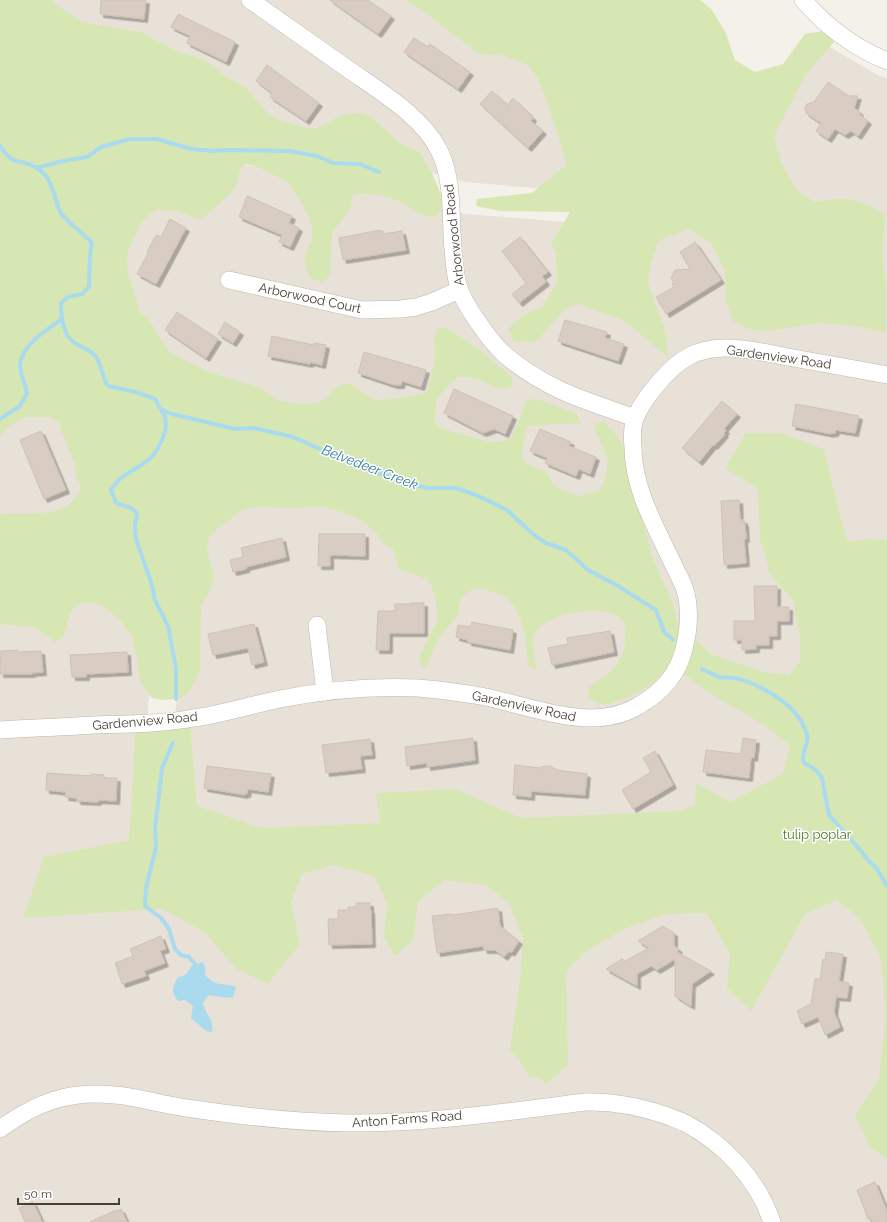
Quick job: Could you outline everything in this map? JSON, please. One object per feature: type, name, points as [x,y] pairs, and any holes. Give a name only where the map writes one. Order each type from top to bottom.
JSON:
[{"type":"street","name":"Arborwood Road","points":[[250,0],[402,108],[426,130],[439,150],[446,172],[452,203],[453,247],[456,278],[459,290],[465,302],[480,324],[503,353],[527,372],[560,390],[635,418]]},
{"type":"street","points":[[803,0],[812,11],[844,38],[887,61]]},
{"type":"street","name":"Arborwood Court","points":[[229,280],[362,310],[394,310],[416,307],[432,302],[459,290]]},
{"type":"street","name":"Gardenview Road","points":[[0,730],[157,723],[195,718],[281,699],[325,692],[385,687],[440,690],[486,697],[577,718],[610,717],[625,714],[641,705],[655,694],[676,672],[683,656],[687,636],[688,611],[684,588],[645,503],[636,479],[632,436],[635,418],[646,399],[670,369],[682,359],[695,353],[726,348],[746,350],[887,375]]},
{"type":"street","points":[[318,625],[325,692]]},
{"type":"street","name":"Anton Farms Road","points":[[0,1129],[32,1108],[50,1100],[83,1094],[116,1095],[186,1108],[282,1120],[348,1123],[433,1119],[585,1102],[626,1104],[651,1110],[685,1123],[701,1133],[729,1155],[747,1174],[768,1211],[772,1222]]},
{"type":"shaded area","points":[[0,0],[488,0],[721,170],[813,33],[833,49],[878,75],[887,78],[887,1222],[0,1222],[0,425],[58,371],[153,652],[136,845],[167,841],[180,645],[193,401],[99,321],[156,157],[313,171],[466,214],[591,224],[593,193],[465,182],[317,141],[0,102]]},
{"type":"green space","name":"tulip poplar","points":[[0,0],[52,0],[56,5],[82,22],[141,32],[178,52],[208,62],[226,77],[245,87],[271,116],[282,121],[311,129],[321,127],[339,116],[360,113],[370,116],[400,143],[420,153],[431,171],[443,199],[442,209],[435,217],[423,215],[391,198],[374,194],[353,195],[350,209],[332,233],[330,276],[322,282],[311,279],[306,269],[304,259],[312,239],[312,228],[309,217],[299,198],[286,181],[256,166],[245,164],[239,172],[237,184],[231,193],[208,214],[199,219],[179,212],[157,209],[141,223],[128,251],[128,273],[140,312],[148,318],[169,352],[206,371],[261,388],[277,400],[297,404],[318,403],[327,398],[333,390],[341,385],[351,383],[368,396],[378,400],[400,398],[427,392],[435,361],[434,339],[437,329],[447,328],[481,351],[512,377],[511,387],[499,389],[480,380],[469,377],[459,377],[450,383],[437,399],[434,420],[440,428],[489,442],[499,442],[510,439],[519,421],[526,400],[537,399],[577,414],[581,423],[527,426],[521,457],[527,464],[547,472],[551,482],[559,489],[578,496],[599,491],[604,482],[607,462],[594,423],[604,422],[618,437],[623,446],[652,556],[676,612],[676,619],[710,654],[764,672],[789,675],[800,662],[800,638],[793,600],[770,574],[760,539],[758,489],[725,468],[746,433],[780,433],[824,449],[840,516],[848,542],[869,539],[887,540],[887,1158],[870,1147],[855,1116],[879,1079],[886,1017],[882,966],[878,952],[860,919],[837,900],[805,914],[751,1011],[727,988],[730,954],[707,913],[666,914],[624,929],[588,950],[566,971],[568,1065],[546,1084],[538,1077],[530,1078],[519,1059],[510,1051],[520,979],[523,937],[509,903],[486,885],[444,880],[418,902],[413,940],[395,956],[384,937],[387,903],[374,876],[334,865],[302,874],[291,902],[300,944],[268,984],[237,969],[204,932],[162,909],[23,918],[44,857],[129,840],[136,724],[190,723],[197,806],[262,828],[380,823],[376,793],[455,789],[521,818],[680,811],[695,805],[696,783],[730,802],[783,774],[790,745],[761,723],[718,698],[670,665],[660,677],[648,687],[634,694],[612,703],[600,704],[595,702],[588,697],[589,687],[613,669],[621,657],[625,642],[625,626],[622,620],[612,614],[600,611],[572,613],[546,622],[538,629],[533,638],[537,671],[528,665],[525,634],[518,613],[512,604],[505,596],[484,589],[473,589],[464,595],[459,604],[458,615],[438,639],[425,670],[419,660],[437,619],[436,601],[430,584],[422,577],[399,569],[393,549],[383,544],[378,535],[363,521],[342,512],[320,506],[299,508],[255,507],[242,510],[209,537],[207,547],[214,577],[211,588],[201,606],[200,669],[192,688],[185,696],[162,700],[152,698],[140,681],[132,637],[120,620],[103,606],[83,602],[74,608],[69,617],[63,637],[54,642],[37,628],[0,624],[0,514],[38,513],[57,510],[72,502],[78,494],[81,486],[76,476],[74,461],[59,423],[51,417],[25,417],[7,427],[0,437]]},
{"type":"green space","points":[[405,0],[700,0],[711,9],[725,31],[735,60],[755,72],[783,64],[805,34],[828,30],[834,42],[805,76],[774,136],[782,164],[796,189],[814,202],[834,199],[851,200],[868,205],[885,215],[882,256],[886,287],[886,332],[849,325],[818,323],[766,331],[749,329],[733,321],[726,300],[725,272],[711,242],[701,238],[690,229],[659,240],[651,263],[648,282],[666,334],[668,357],[622,320],[578,304],[566,308],[536,342],[514,341],[508,329],[522,316],[543,306],[557,282],[556,252],[551,244],[570,212],[500,211],[476,206],[477,199],[532,193],[566,165],[559,138],[537,77],[528,65],[500,55],[479,54],[419,8]]},
{"type":"water","points":[[202,962],[206,971],[205,975],[213,982],[236,987],[233,997],[227,998],[209,995],[203,1002],[205,1010],[211,1020],[213,1028],[212,1032],[206,1031],[191,1018],[193,1006],[185,1000],[178,1001],[173,991],[178,977],[186,974],[191,966]]},
{"type":"building","points":[[101,0],[146,0],[144,19],[100,14]]},
{"type":"building","points":[[330,0],[368,0],[391,16],[378,34]]},
{"type":"building","points":[[178,14],[235,42],[226,62],[187,43],[190,36],[171,27]]},
{"type":"building","points":[[414,38],[428,47],[430,44],[470,72],[458,89],[404,52]]},
{"type":"building","points":[[267,65],[319,103],[306,121],[270,97],[272,93],[256,81]]},
{"type":"building","points":[[828,82],[849,96],[858,96],[854,108],[859,111],[860,115],[868,121],[858,136],[851,131],[845,135],[835,129],[828,139],[816,131],[821,123],[806,113],[805,108],[807,104],[814,102]]},
{"type":"building","points":[[492,91],[508,105],[513,98],[533,118],[531,121],[543,131],[528,148],[480,104]]},
{"type":"building","points":[[247,196],[292,216],[289,223],[299,228],[290,247],[279,242],[282,235],[239,217]]},
{"type":"building","points":[[170,219],[186,228],[156,284],[137,274],[155,237],[157,235],[161,237]]},
{"type":"building","points":[[380,230],[383,231],[383,234],[402,231],[406,250],[343,260],[339,238]]},
{"type":"building","points":[[520,237],[548,272],[542,276],[546,282],[519,303],[512,294],[526,283],[502,251]]},
{"type":"building","points":[[695,242],[721,280],[666,314],[656,297],[674,287],[672,284],[674,283],[671,278],[675,270],[690,269],[680,252]]},
{"type":"building","points":[[177,312],[218,339],[206,358],[165,330]]},
{"type":"building","points":[[565,320],[607,332],[605,338],[624,344],[618,361],[558,341]]},
{"type":"building","points":[[225,322],[240,332],[233,343],[218,334]]},
{"type":"building","points":[[272,336],[314,345],[314,343],[326,345],[322,365],[268,356]]},
{"type":"building","points":[[364,352],[426,370],[421,387],[402,381],[401,385],[394,385],[358,373]]},
{"type":"building","points":[[454,389],[513,416],[505,434],[494,429],[483,433],[444,413]]},
{"type":"building","points":[[722,401],[737,414],[724,429],[726,430],[724,433],[725,434],[714,446],[713,445],[699,462],[682,448]]},
{"type":"building","points":[[796,404],[859,416],[855,433],[836,430],[835,433],[831,434],[792,426]]},
{"type":"building","points":[[540,429],[571,442],[569,446],[596,457],[590,474],[579,469],[576,476],[545,463],[547,458],[530,451]]},
{"type":"building","points":[[41,431],[66,490],[44,499],[20,440]]},
{"type":"building","points":[[739,500],[740,520],[744,520],[745,523],[746,539],[744,539],[746,563],[724,565],[721,501]]},
{"type":"building","points":[[319,534],[365,534],[365,556],[330,555],[330,566],[318,566]]},
{"type":"building","points":[[282,538],[286,557],[246,567],[246,569],[233,572],[230,560],[243,557],[241,548]]},
{"type":"building","points":[[754,586],[777,586],[777,607],[789,607],[789,621],[777,621],[777,636],[769,636],[769,645],[756,645],[756,649],[742,650],[742,640],[734,640],[734,621],[755,621]]},
{"type":"building","points":[[424,603],[424,633],[389,633],[389,650],[376,650],[378,611],[395,611],[395,604]]},
{"type":"building","points":[[472,622],[513,630],[510,650],[468,642],[468,640],[456,637],[458,625],[470,627]]},
{"type":"building","points":[[254,624],[264,662],[252,665],[248,648],[213,655],[208,634]]},
{"type":"building","points":[[610,631],[614,652],[552,665],[548,648],[568,644],[567,638]]},
{"type":"building","points":[[17,650],[17,652],[41,651],[43,672],[32,674],[0,674],[1,651]]},
{"type":"building","points":[[127,652],[128,672],[86,674],[86,677],[72,677],[70,655]]},
{"type":"building","points":[[473,738],[475,760],[427,767],[427,763],[407,766],[405,747]]},
{"type":"building","points":[[743,738],[756,740],[754,758],[751,757],[749,778],[703,772],[706,750],[741,754]]},
{"type":"building","points":[[370,739],[372,755],[360,756],[362,769],[326,773],[322,745]]},
{"type":"building","points":[[655,751],[673,785],[633,809],[622,790],[651,772],[643,758]]},
{"type":"building","points":[[515,765],[540,768],[544,766],[551,766],[557,770],[587,774],[585,795],[531,791],[531,797],[513,795]]},
{"type":"building","points":[[207,766],[271,774],[268,792],[248,789],[247,794],[245,793],[245,795],[204,788]]},
{"type":"building","points":[[47,773],[91,776],[91,774],[104,775],[104,778],[117,778],[116,801],[77,801],[77,798],[65,797],[66,792],[46,790]]},
{"type":"building","points":[[356,903],[370,903],[372,944],[329,945],[328,919],[338,919],[338,910],[348,910],[348,907],[356,907]]},
{"type":"building","points":[[498,908],[500,926],[519,941],[511,953],[509,951],[504,957],[495,950],[484,950],[483,946],[437,953],[432,916],[454,915]]},
{"type":"building","points":[[663,926],[674,933],[674,946],[679,949],[677,952],[711,971],[692,984],[691,1006],[675,996],[675,959],[657,970],[651,966],[637,974],[637,986],[606,969],[622,959],[625,961],[649,948],[638,941]]},
{"type":"building","points":[[161,936],[166,949],[160,951],[165,963],[144,971],[146,976],[122,984],[115,963],[133,956],[130,949]]},
{"type":"building","points":[[826,952],[843,954],[839,981],[849,983],[847,998],[836,997],[834,1012],[840,1027],[825,1035],[818,1017],[802,1024],[797,1011],[811,1004],[815,979],[820,979],[823,959],[825,960]]},
{"type":"building","points":[[875,1182],[887,1211],[887,1222],[872,1222],[870,1218],[868,1219],[857,1190]]},
{"type":"building","points":[[33,1202],[42,1222],[25,1222],[19,1208]]},
{"type":"building","points":[[121,1209],[127,1222],[90,1222],[116,1210]]},
{"type":"waterway","points":[[36,168],[87,157],[101,147],[130,139],[157,139],[191,149],[214,151],[289,151],[317,156],[333,163],[360,164],[379,172]]},
{"type":"waterway","points":[[0,145],[8,157],[31,165],[43,172],[50,183],[58,207],[63,216],[92,243],[89,287],[82,294],[68,297],[61,303],[62,321],[69,337],[73,342],[90,351],[96,357],[108,386],[136,392],[155,399],[165,418],[166,423],[164,435],[155,453],[142,465],[118,480],[111,490],[116,503],[131,508],[137,513],[135,526],[136,539],[151,582],[155,600],[168,626],[176,669],[176,699]]},
{"type":"waterway","points":[[0,419],[20,406],[27,393],[20,368],[25,351],[36,338],[62,319]]},
{"type":"waterway","name":"Belvedeer Creek","points":[[162,410],[172,414],[235,429],[254,428],[293,437],[357,465],[406,483],[428,488],[456,488],[476,495],[507,510],[534,535],[546,543],[566,550],[588,570],[618,586],[656,610],[664,632],[673,640]]},
{"type":"waterway","name":"Belvedeer Creek","points":[[702,669],[719,677],[740,679],[762,688],[781,700],[797,715],[803,724],[808,738],[803,755],[804,763],[816,770],[822,778],[829,815],[877,869],[887,886]]},
{"type":"waterway","points":[[173,743],[162,768],[155,828],[156,847],[146,888],[145,906],[161,918],[169,929],[175,949],[181,955],[189,957],[195,964]]}]
